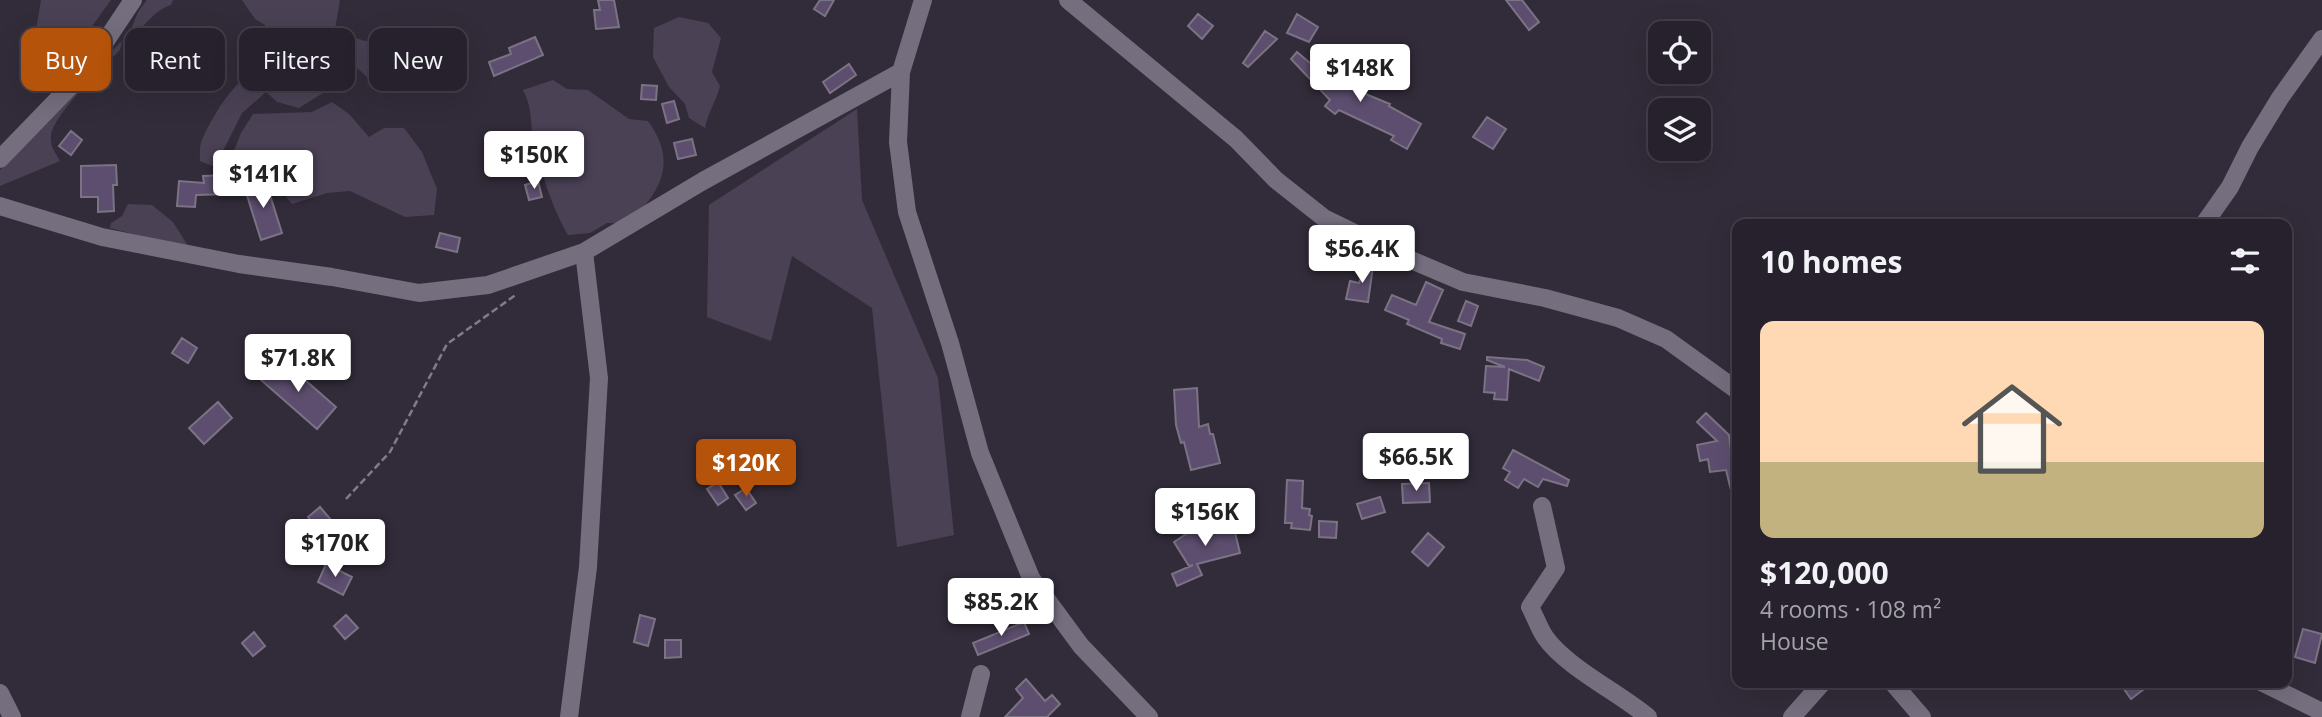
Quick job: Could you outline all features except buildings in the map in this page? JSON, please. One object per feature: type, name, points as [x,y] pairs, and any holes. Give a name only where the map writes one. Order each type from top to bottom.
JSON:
[{"type":"street","points":[[0,159],[87,69],[133,0]]},
{"type":"street","points":[[923,0],[901,72],[898,142],[907,212],[950,344],[980,453],[1031,578],[1081,646],[1149,717]]},
{"type":"street","points":[[1068,0],[1236,139],[1276,180],[1324,218],[1463,282],[1545,298],[1618,318],[1666,339],[1732,387]]},
{"type":"street","points":[[2208,219],[2230,187],[2280,98],[2322,39]]},
{"type":"street","points":[[0,206],[102,237],[239,264],[419,293],[488,285],[584,252],[703,181],[901,72]]},
{"type":"street","points":[[569,717],[588,567],[599,378],[584,252]]},
{"type":"street","points":[[1542,506],[1556,568],[1530,607],[1545,637],[1565,658],[1648,717]]},
{"type":"street","points":[[970,717],[981,674]]},
{"type":"street","points":[[1792,717],[1818,688]]},
{"type":"street","points":[[1897,688],[1922,717]]},
{"type":"street","points":[[2273,688],[2322,712]]},
{"type":"street","points":[[0,693],[12,717]]},
{"type":"path","points":[[346,499],[390,452],[447,344],[524,289]]},
{"type":"shaded area","points":[[41,0],[111,0],[91,28],[36,28]]},
{"type":"shaded area","points":[[147,0],[173,0],[171,5],[158,11],[141,28],[132,28],[138,12]]},
{"type":"shaded area","points":[[242,0],[340,0],[335,28],[267,28],[255,19]]},
{"type":"shaded area","points":[[679,17],[708,23],[721,38],[712,72],[720,86],[705,128],[689,118],[685,104],[669,87],[653,57],[654,28]]},
{"type":"shaded area","points":[[355,38],[369,41],[367,77],[355,66]]},
{"type":"shaded area","points":[[122,41],[120,50],[111,59],[111,52]]},
{"type":"shaded area","points":[[553,80],[567,89],[588,90],[629,119],[648,121],[657,136],[664,163],[662,175],[650,199],[629,223],[607,223],[590,233],[568,235],[563,226],[540,166],[529,105],[523,90]]},
{"type":"shaded area","points":[[239,84],[239,91],[324,91],[299,108],[277,102],[266,92],[242,113],[222,153],[212,166],[200,161],[201,142],[232,90]]},
{"type":"shaded area","points":[[72,91],[81,91],[60,116],[51,136],[53,149],[60,161],[0,186],[0,170]]},
{"type":"shaded area","points":[[332,102],[349,114],[369,137],[384,128],[404,128],[422,152],[437,189],[434,215],[405,217],[350,191],[327,193],[292,204],[273,181],[248,172],[239,183],[228,166],[241,133],[253,114],[312,112]]},
{"type":"shaded area","points":[[857,109],[862,200],[938,378],[954,535],[897,547],[872,308],[792,256],[771,341],[707,317],[709,205]]},
{"type":"shaded area","points":[[128,204],[152,205],[173,222],[190,249],[110,228],[111,223],[122,216]]}]
